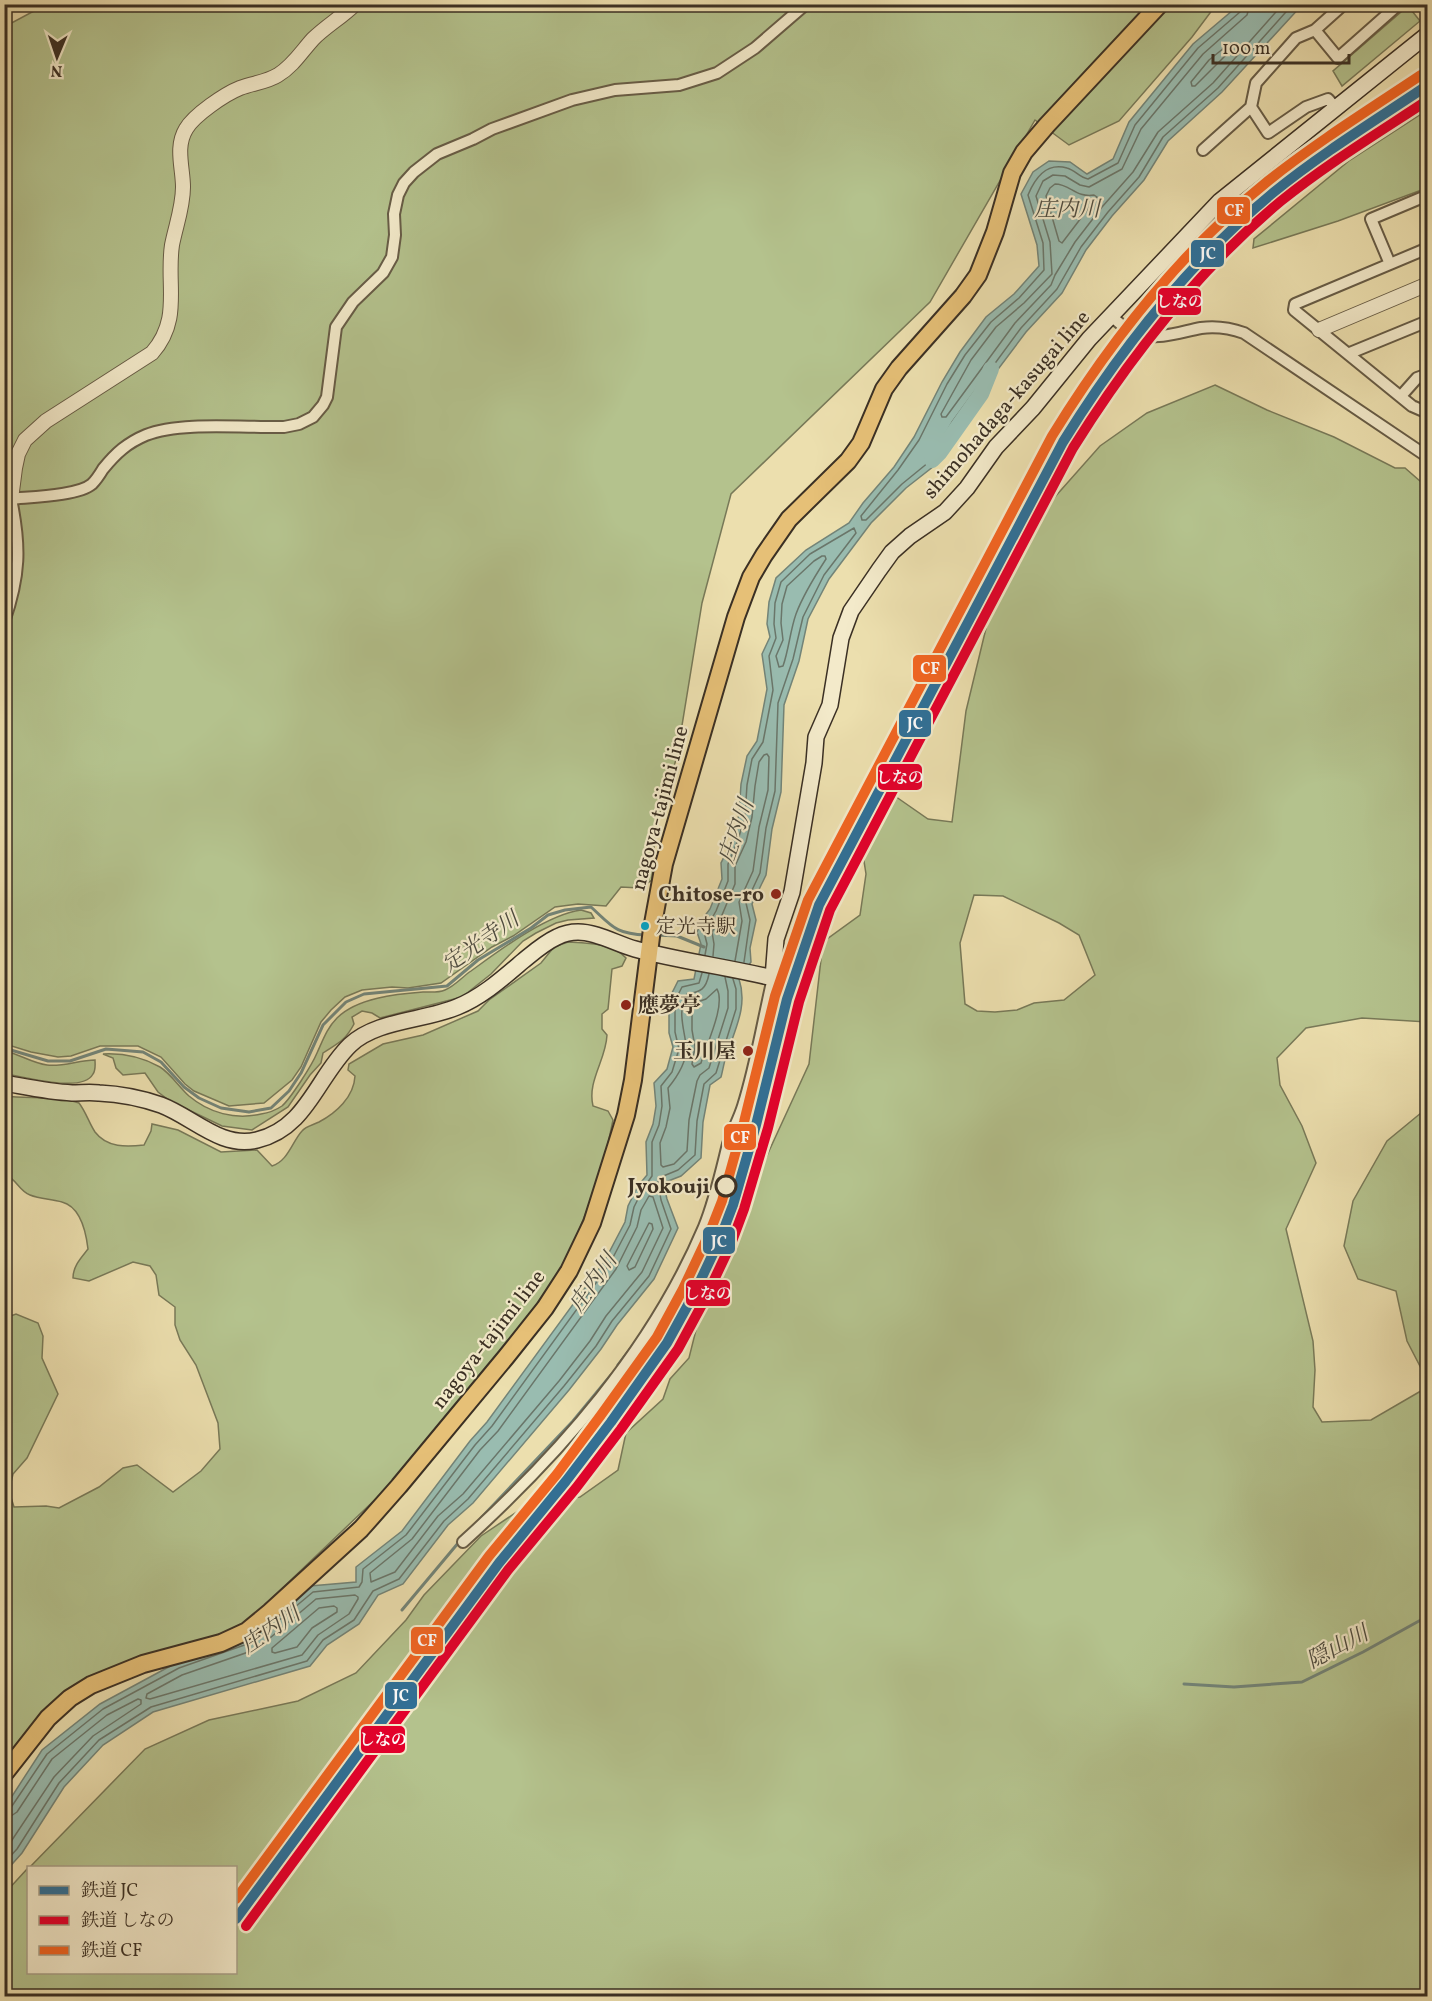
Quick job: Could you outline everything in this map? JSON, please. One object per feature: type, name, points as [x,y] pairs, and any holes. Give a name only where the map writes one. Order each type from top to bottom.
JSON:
[{"type":"main road","name":"nagoya-tajimi line","points":[[4,1774],[48,1718],[70,1698],[91,1685],[132,1668],[221,1643],[248,1630],[270,1612],[361,1529],[545,1308],[569,1271],[592,1223],[626,1115],[664,864],[736,617],[751,577],[789,519],[848,461],[861,443],[885,389],[899,368],[963,296],[978,275],[995,232],[1012,173],[1024,153],[1047,125],[1160,4]]},
{"type":"main road","name":"shimohadaga-kasugai line","points":[[773,978],[776,939],[792,892],[814,763],[816,737],[830,705],[841,638],[850,611],[892,552],[910,536],[945,512],[967,488],[996,447],[1033,408],[1089,339],[1220,201],[1428,34]]},
{"type":"main road","points":[[4,1083],[46,1090],[73,1093],[97,1092],[140,1099],[164,1106],[215,1134],[232,1140],[256,1140],[273,1135],[291,1124],[352,1043],[393,1025],[458,1007],[492,986],[555,938],[580,932],[653,944],[773,978]]},
{"type":"street","points":[[4,622],[14,592],[17,573],[16,523],[8,501],[18,454],[25,440],[46,421],[152,353],[163,341],[169,321],[172,248],[181,212],[183,185],[179,162],[187,127],[209,107],[237,89],[277,76],[288,68],[314,39],[355,4]]},
{"type":"street","points":[[8,501],[55,495],[86,487],[92,483],[116,453],[127,444],[148,434],[191,427],[284,427],[299,424],[313,417],[327,397],[336,327],[353,302],[383,273],[392,256],[395,235],[394,214],[398,195],[404,183],[414,172],[437,154],[492,129],[572,100],[615,90],[679,85],[717,73],[755,48],[806,4]]},
{"type":"street","points":[[1203,150],[1251,107],[1256,83],[1296,38],[1315,30],[1344,4]]},
{"type":"street","points":[[1315,30],[1338,58],[1399,4]]},
{"type":"street","points":[[1251,107],[1268,133],[1306,107],[1328,99],[1336,108]]},
{"type":"street","points":[[1390,264],[1371,219],[1428,195]]},
{"type":"street","points":[[1428,248],[1295,304],[1294,310],[1350,353],[1412,406],[1428,413]]},
{"type":"street","points":[[1319,330],[1428,284]]},
{"type":"street","points":[[1111,316],[1124,327]]},
{"type":"street","points":[[1350,353],[1428,321]]},
{"type":"street","points":[[1138,334],[1155,338],[1203,328],[1227,327],[1244,333],[1428,457]]},
{"type":"street","points":[[1401,396],[1417,378],[1428,374]]},
{"type":"street","points":[[463,1542],[550,1455],[603,1395],[633,1354],[671,1293],[705,1224],[729,1142],[743,1107],[773,978]]},
{"type":"green space","points":[[47,4],[1216,5],[1192,37],[1119,121],[1069,145],[1035,120],[930,302],[731,494],[702,603],[677,756],[655,832],[652,880],[640,888],[621,887],[606,906],[578,904],[555,907],[441,983],[408,988],[362,990],[345,997],[321,1022],[301,1067],[292,1080],[264,1103],[229,1106],[194,1091],[161,1057],[138,1046],[100,1046],[71,1056],[58,1057],[5,1044],[4,27]]},
{"type":"green space","points":[[1408,6],[1420,21],[1342,86],[1333,71]]},
{"type":"green space","points":[[1427,110],[1427,188],[1338,221],[1253,248],[1254,239],[1350,160]]},
{"type":"green space","points":[[1215,385],[1267,410],[1334,437],[1395,468],[1405,468],[1420,481],[1427,482],[1427,1022],[1362,1018],[1306,1028],[1277,1058],[1280,1085],[1302,1126],[1316,1163],[1286,1229],[1313,1341],[1315,1370],[1313,1407],[1322,1422],[1371,1420],[1426,1388],[1424,1374],[1407,1341],[1396,1291],[1358,1279],[1344,1246],[1353,1201],[1387,1141],[1427,1108],[1427,1996],[5,1996],[5,1893],[27,1869],[27,1974],[237,1974],[237,1866],[31,1866],[145,1749],[209,1720],[298,1701],[356,1673],[406,1620],[424,1595],[481,1536],[533,1501],[580,1497],[618,1470],[626,1433],[663,1399],[670,1379],[689,1358],[707,1286],[809,1064],[823,942],[860,915],[866,874],[861,842],[886,788],[928,819],[952,822],[966,711],[996,587],[1046,507],[1100,446],[1147,413]],"holes":[[[974,895],[1003,896],[1079,935],[1095,975],[1064,1000],[1034,1003],[1017,1010],[995,1012],[977,1011],[965,1004],[960,943]]]},
{"type":"green space","points":[[581,910],[591,913],[594,918],[556,923],[536,933],[523,941],[491,974],[462,997],[380,1018],[362,1011],[352,1017],[354,1024],[347,1034],[323,1053],[321,1063],[288,1107],[252,1130],[222,1126],[170,1101],[158,1092],[145,1073],[123,1075],[116,1068],[113,1058],[103,1054],[132,1056],[160,1067],[189,1096],[214,1111],[242,1116],[269,1112],[282,1106],[291,1096],[311,1065],[330,1026],[345,1011],[377,998],[445,990],[538,926],[567,913]]},
{"type":"green space","points":[[568,942],[607,947],[621,953],[626,958],[622,966],[612,969],[608,1009],[602,1014],[602,1029],[607,1035],[606,1044],[592,1097],[593,1106],[608,1111],[613,1120],[602,1172],[566,1263],[512,1339],[384,1491],[247,1622],[212,1638],[73,1686],[33,1726],[5,1765],[5,1318],[16,1314],[38,1323],[43,1336],[42,1358],[58,1394],[27,1458],[13,1474],[9,1491],[14,1507],[59,1508],[99,1487],[123,1468],[137,1465],[173,1492],[201,1471],[220,1449],[218,1423],[196,1365],[180,1340],[175,1325],[175,1307],[159,1295],[156,1275],[150,1266],[133,1262],[89,1281],[73,1278],[76,1266],[88,1249],[84,1228],[78,1215],[74,1209],[62,1202],[26,1193],[5,1175],[5,1096],[52,1098],[79,1103],[95,1132],[111,1144],[144,1145],[152,1124],[178,1130],[221,1152],[257,1150],[272,1166],[286,1156],[304,1129],[332,1114],[343,1104],[354,1084],[355,1076],[348,1070],[349,1064],[383,1044],[423,1035],[478,1011],[489,1000],[541,963],[554,947]]},
{"type":"green space","points":[[5,1051],[47,1065],[95,1060],[95,1071],[87,1080],[77,1083],[52,1082],[5,1074]]},
{"type":"water","name":"庄内川","points":[[1239,5],[1302,5],[1222,92],[1168,141],[1144,180],[1086,250],[1062,293],[1026,332],[956,425],[934,466],[906,488],[871,523],[829,579],[808,619],[799,661],[784,705],[781,792],[772,829],[766,875],[752,904],[756,920],[750,948],[751,962],[739,979],[742,999],[739,1017],[721,1077],[710,1085],[703,1122],[701,1158],[681,1176],[663,1183],[678,1228],[654,1279],[569,1390],[473,1503],[448,1525],[403,1584],[378,1595],[359,1624],[327,1645],[310,1666],[153,1712],[103,1745],[64,1787],[22,1853],[5,1872],[5,1807],[42,1750],[100,1704],[310,1586],[356,1582],[356,1567],[402,1531],[487,1422],[604,1262],[625,1222],[628,1206],[638,1186],[647,1175],[646,1142],[653,1124],[656,1106],[654,1083],[667,1069],[673,1047],[669,1033],[669,999],[678,981],[694,979],[701,944],[697,932],[710,909],[722,879],[721,863],[733,839],[747,756],[757,741],[767,689],[762,654],[770,637],[767,624],[769,602],[776,578],[806,550],[849,523],[894,467],[914,437],[960,352],[986,317],[1014,294],[1039,266],[1037,245],[1021,194],[1033,172],[1049,161],[1070,162],[1087,174],[1113,159],[1129,122],[1193,44]]},
{"type":"waterway","name":"庄内川","points":[[932,460],[981,394],[991,369]]},
{"type":"waterway","name":"定光寺川","points":[[4,1048],[48,1061],[70,1061],[106,1049],[143,1052],[161,1062],[184,1087],[199,1098],[221,1108],[249,1112],[271,1108],[289,1091],[301,1073],[323,1025],[346,1002],[364,994],[447,986],[478,960],[548,915],[565,910],[591,907],[615,928],[627,933],[646,935]]},
{"type":"waterway","name":"定光寺川","points":[[656,935],[677,936],[704,947]]},
{"type":"waterway","points":[[707,1203],[710,1193]]},
{"type":"waterway","points":[[618,1365],[634,1344]]},
{"type":"waterway","points":[[481,1518],[573,1421],[611,1375]]},
{"type":"waterway","points":[[402,1610],[459,1542]]},
{"type":"waterway","name":"隠山川","points":[[1184,1684],[1234,1687],[1302,1682],[1428,1616]]},
{"type":"rail line","name":"CF","points":[[237,1898],[489,1556],[557,1474],[657,1337],[683,1289],[722,1201],[775,996],[808,900],[1052,436],[1075,400],[1149,299],[1205,237],[1268,181],[1305,153],[1421,75]]},
{"type":"rail line","name":"JC","points":[[237,1918],[499,1563],[566,1481],[667,1343],[694,1294],[733,1205],[756,1125],[787,999],[819,905],[1063,442],[1085,407],[1158,308],[1243,219],[1311,164],[1428,85]]},
{"type":"rail line","name":"しなの","points":[[246,1926],[508,1570],[576,1488],[678,1349],[731,1244],[744,1209],[768,1128],[799,1002],[830,910],[1073,448],[1095,414],[1167,316],[1221,256],[1250,228],[1316,174],[1428,100]]},
{"type":"place","name":"Chitose-ro","points":[[776,894]]},
{"type":"place","name":"定光寺駅","points":[[645,926]]},
{"type":"place","name":"應夢亭","points":[[626,1005]]},
{"type":"place","name":"玉川屋","points":[[748,1051]]},
{"type":"place","name":"Jyokouji","points":[[726,1186]]}]
